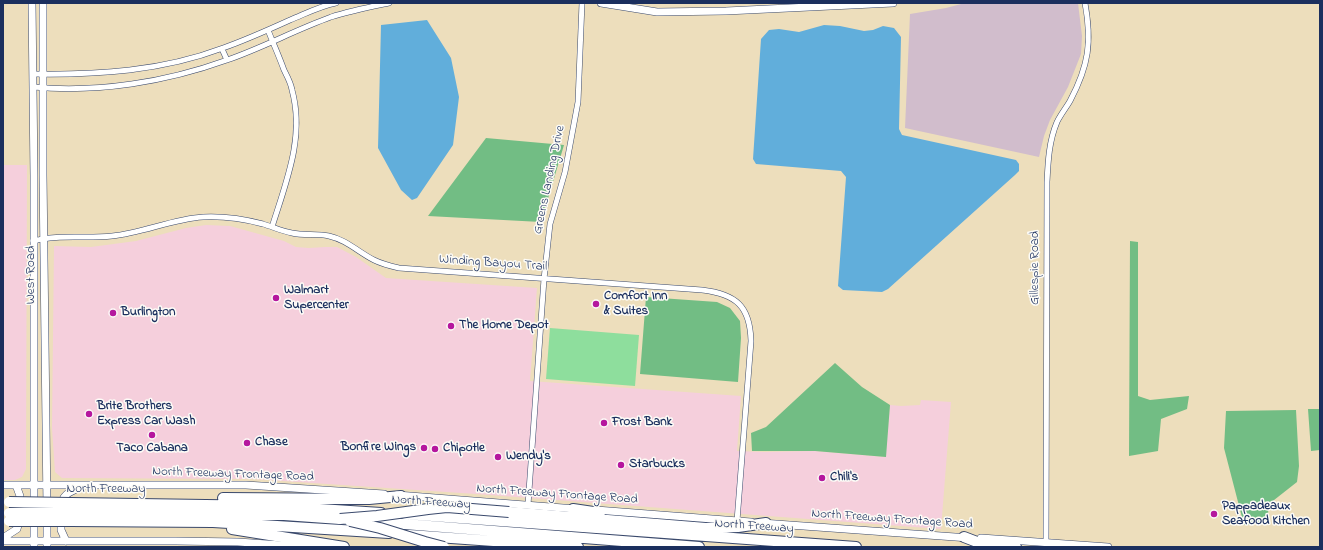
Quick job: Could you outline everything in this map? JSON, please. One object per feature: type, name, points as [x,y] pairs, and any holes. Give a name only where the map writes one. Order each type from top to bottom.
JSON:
[{"type":"highway","points":[[202,504],[222,498],[369,499],[401,496]]},
{"type":"highway","name":"North Freeway","points":[[71,512],[202,504],[273,506],[348,510],[856,547]]},
{"type":"highway","points":[[340,519],[447,507],[723,528],[766,523]]},
{"type":"highway","points":[[573,509],[667,524]]},
{"type":"highway","name":"North Freeway","points":[[6,512],[284,516],[699,547]]},
{"type":"highway","name":"North Freeway","points":[[71,512],[352,530],[578,547]]},
{"type":"highway","points":[[340,519],[380,528],[444,547]]},
{"type":"highway","points":[[213,522],[233,529],[344,547]]},
{"type":"highway","points":[[964,537],[977,542],[1016,547]]},
{"type":"main road","name":"West Road","points":[[32,3],[34,544]]},
{"type":"main road","name":"West Road","points":[[43,3],[43,238],[47,544]]},
{"type":"main road","points":[[601,3],[657,12],[726,11],[893,3]]},
{"type":"main road","points":[[34,314],[44,314]]},
{"type":"main road","points":[[34,380],[45,380]]},
{"type":"main road","name":"North Freeway Frontage Road","points":[[3,485],[246,485],[1108,547]]},
{"type":"main road","points":[[3,539],[17,529],[20,521],[20,496],[16,485]]},
{"type":"main road","points":[[66,541],[61,530],[62,501],[69,492],[85,485]]},
{"type":"main road","points":[[3,539],[34,544],[47,544],[66,541],[176,541],[238,542],[310,547]]},
{"type":"main road","points":[[19,541],[26,547]]},
{"type":"street","points":[[33,74],[105,73],[131,71],[177,62],[222,49],[302,15],[336,3]]},
{"type":"street","points":[[33,87],[93,87],[132,83],[180,74],[227,60],[332,17],[351,11],[389,3]]},
{"type":"street","name":"Greens Landing Drive","points":[[528,505],[544,279],[550,224],[565,172],[578,102],[582,3]]},
{"type":"street","name":"Gillespie Road","points":[[1046,542],[1047,182],[1049,150],[1057,122],[1070,100],[1087,59],[1089,23],[1085,3]]},
{"type":"street","points":[[268,30],[292,88],[296,107],[297,124],[293,157],[272,227]]},
{"type":"street","points":[[222,49],[227,60]]},
{"type":"street","name":"Winding Bayou Trail","points":[[33,241],[43,238],[98,238],[114,236],[173,221],[204,217],[233,218],[249,220],[292,233],[327,235],[343,240],[372,259],[391,266],[716,292],[726,295],[743,308],[748,316],[751,341],[737,521]]},
{"type":"shaded area","points":[[965,3],[1078,3],[1082,36],[1081,54],[1068,87],[1050,120],[1039,157],[905,128],[910,14]]},
{"type":"shaded area","points":[[3,165],[27,165],[26,469],[22,477],[15,480],[3,480]]},
{"type":"shaded area","points":[[206,225],[230,226],[284,241],[296,247],[337,247],[356,257],[386,278],[537,288],[530,381],[741,396],[737,451],[815,451],[885,457],[890,405],[920,405],[921,400],[951,402],[941,529],[476,494],[253,479],[62,478],[55,472],[52,428],[54,246],[91,247],[136,241],[186,228]]},
{"type":"green space","points":[[486,138],[564,145],[541,222],[428,216]]},
{"type":"green space","points":[[1130,241],[1138,242],[1138,396],[1150,400],[1189,396],[1187,409],[1161,419],[1158,451],[1129,456]]},
{"type":"green space","points":[[646,297],[717,302],[730,308],[740,321],[741,338],[738,382],[640,374]]},
{"type":"green space","points":[[550,328],[639,335],[635,386],[546,379]]},
{"type":"green space","points":[[835,363],[862,387],[890,405],[886,457],[815,451],[752,451],[751,433],[766,427]]},
{"type":"green space","points":[[1308,409],[1320,409],[1320,450],[1311,451]]},
{"type":"green space","points":[[1296,410],[1299,466],[1297,482],[1269,504],[1267,523],[1244,525],[1224,448],[1226,411]]},
{"type":"water","points":[[427,20],[451,58],[459,97],[453,145],[417,198],[412,200],[401,190],[378,148],[381,25]]},
{"type":"water","points":[[824,25],[840,26],[864,31],[873,30],[883,26],[894,28],[901,37],[899,129],[902,135],[1016,160],[1019,164],[1019,171],[1015,175],[888,289],[882,292],[843,290],[838,286],[846,177],[841,171],[756,164],[753,159],[761,39],[769,30],[779,29],[799,32]]},
{"type":"place","name":"Walmart Supercenter","points":[[276,298]]},
{"type":"place","name":"Comfort Inn & Suites","points":[[596,304]]},
{"type":"place","name":"Burlington","points":[[113,313]]},
{"type":"place","name":"The Home Depot","points":[[451,326]]},
{"type":"place","name":"Brite Brothers Express Car Wash","points":[[89,414]]},
{"type":"place","name":"Frost Bank","points":[[604,423]]},
{"type":"place","name":"Taco Cabana","points":[[152,435]]},
{"type":"place","name":"Chase","points":[[247,443]]},
{"type":"place","name":"Bonfire Wings","points":[[424,448]]},
{"type":"place","name":"Chipotle","points":[[435,449]]},
{"type":"place","name":"Wendy's","points":[[498,457]]},
{"type":"place","name":"Starbucks","points":[[621,465]]},
{"type":"place","name":"Chili's","points":[[822,478]]},
{"type":"place","name":"Pappadeaux Seafood Kitchen","points":[[1214,514]]}]
